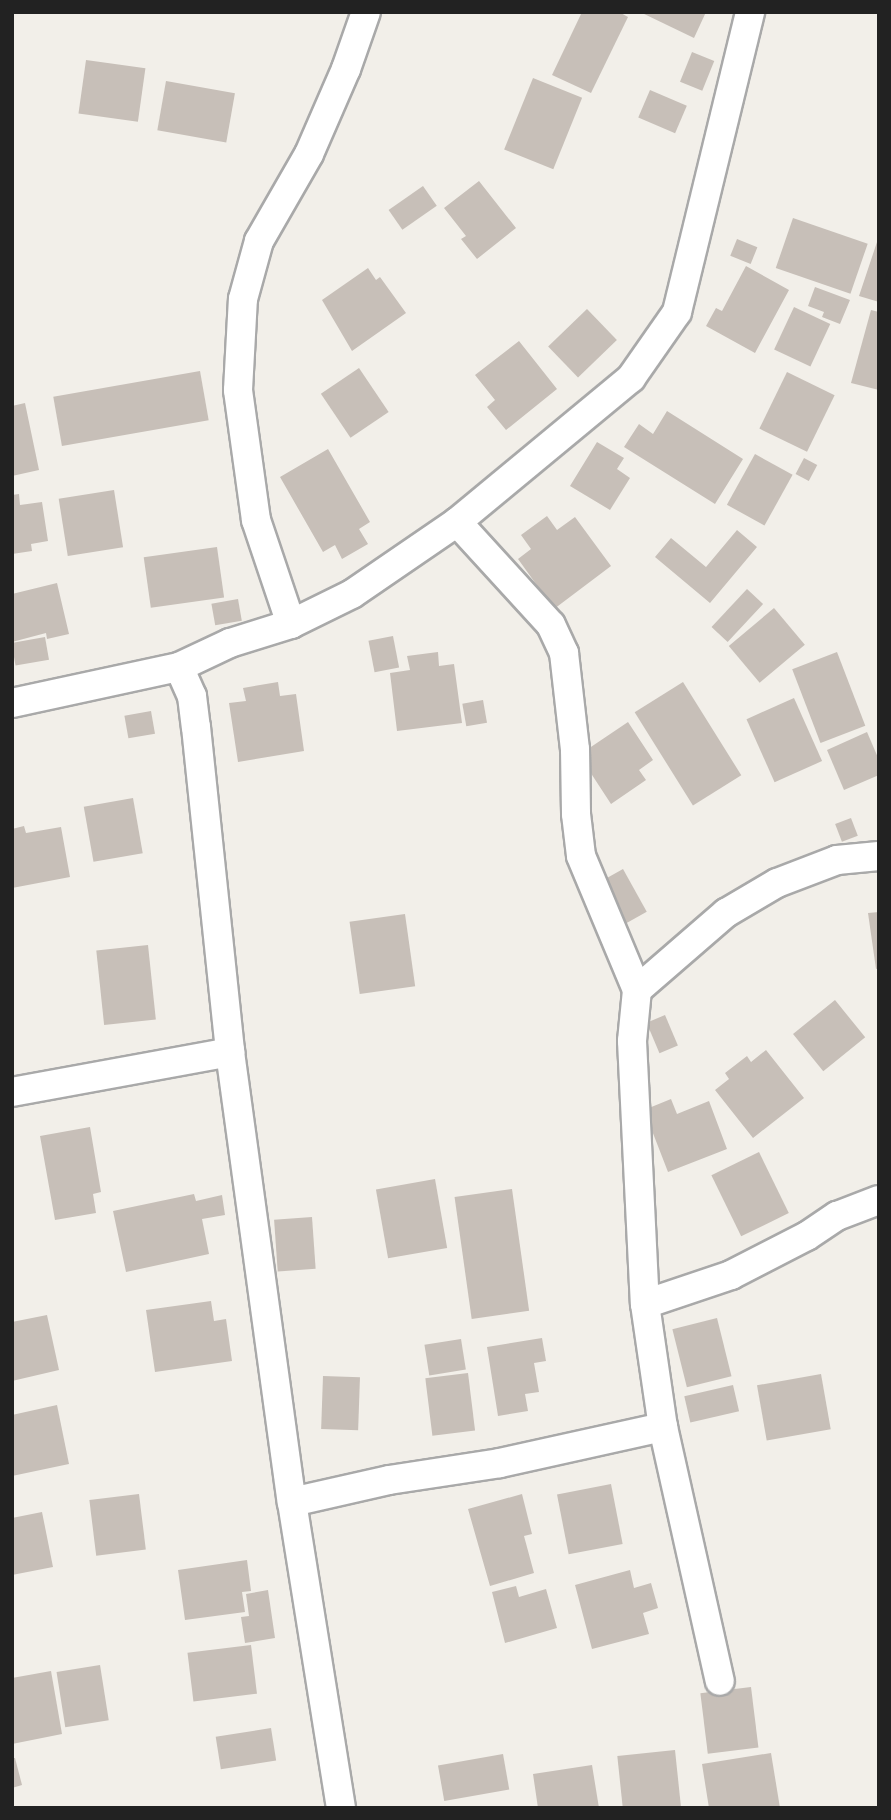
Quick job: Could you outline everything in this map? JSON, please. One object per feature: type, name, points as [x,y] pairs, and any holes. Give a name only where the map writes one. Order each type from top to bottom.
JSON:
[{"type":"street","points":[[291,624],[256,520],[238,390],[243,299],[259,241],[309,153],[346,69],[366,12]]},
{"type":"street","points":[[12,703],[179,667],[230,643],[291,624],[352,594],[457,522],[631,379],[677,312],[750,12]]},
{"type":"street","points":[[457,522],[558,636],[564,653],[575,749],[576,814],[581,856],[637,990],[632,1041],[645,1304],[663,1427],[720,1681]]},
{"type":"street","points":[[179,667],[192,696],[230,1052],[292,1502],[341,1808]]},
{"type":"street","points":[[637,990],[726,913],[777,883],[837,860],[879,856]]},
{"type":"street","points":[[12,1092],[230,1052]]},
{"type":"street","points":[[645,1304],[731,1275],[807,1236],[837,1216],[879,1200]]},
{"type":"street","points":[[292,1502],[389,1480],[500,1463],[663,1427]]},
{"type":"building","points":[[582,12],[619,12],[628,17],[591,93],[552,75]]},
{"type":"building","points":[[640,12],[706,12],[694,38]]},
{"type":"building","points":[[692,52],[714,61],[702,91],[680,82]]},
{"type":"building","points":[[86,60],[145,68],[138,122],[78,113]]},
{"type":"building","points":[[533,78],[582,98],[553,169],[504,149]]},
{"type":"building","points":[[166,81],[235,93],[226,142],[157,130]]},
{"type":"building","points":[[650,90],[687,106],[675,133],[638,118]]},
{"type":"building","points":[[479,181],[516,228],[477,259],[461,239],[466,236],[444,208]]},
{"type":"building","points":[[423,186],[437,206],[402,230],[389,210]]},
{"type":"building","points":[[793,218],[868,244],[850,294],[776,268]]},
{"type":"building","points":[[879,236],[879,302],[859,296]]},
{"type":"building","points":[[737,239],[757,247],[751,264],[730,256]]},
{"type":"building","points":[[746,266],[789,290],[755,353],[706,326],[716,308],[722,311]]},
{"type":"building","points":[[368,268],[376,280],[380,277],[406,313],[352,351],[322,300]]},
{"type":"building","points":[[815,287],[850,300],[840,324],[822,317],[824,312],[808,306]]},
{"type":"building","points":[[794,307],[830,324],[810,367],[774,350]]},
{"type":"building","points":[[587,309],[617,340],[578,377],[548,347]]},
{"type":"building","points":[[871,310],[879,312],[879,390],[851,383]]},
{"type":"building","points":[[519,341],[557,389],[506,430],[487,407],[495,400],[475,375]]},
{"type":"building","points":[[359,368],[389,412],[351,438],[321,394]]},
{"type":"building","points":[[200,371],[209,420],[62,446],[53,397]]},
{"type":"building","points":[[787,372],[835,395],[807,452],[759,429]]},
{"type":"building","points":[[25,403],[39,470],[12,476],[12,406]]},
{"type":"building","points":[[667,411],[743,459],[715,504],[624,447],[639,424],[653,434]]},
{"type":"building","points":[[597,442],[624,458],[617,469],[630,478],[610,510],[570,486]]},
{"type":"building","points":[[328,449],[370,522],[359,529],[368,544],[342,559],[335,545],[323,552],[280,477]]},
{"type":"building","points":[[755,454],[793,475],[764,526],[727,505]]},
{"type":"building","points":[[804,458],[817,465],[809,481],[796,474]]},
{"type":"building","points":[[114,490],[123,547],[68,556],[59,499]]},
{"type":"building","points":[[19,494],[20,505],[42,502],[48,541],[31,544],[32,551],[12,554],[12,495]]},
{"type":"building","points":[[547,516],[557,530],[575,517],[611,566],[554,609],[518,559],[531,549],[521,535]]},
{"type":"building","points":[[737,530],[757,547],[710,603],[655,557],[671,538],[706,567]]},
{"type":"building","points":[[217,547],[224,598],[151,608],[144,557]]},
{"type":"building","points":[[57,583],[69,634],[47,639],[46,633],[12,642],[12,594]]},
{"type":"building","points":[[747,589],[763,604],[728,642],[712,627]]},
{"type":"building","points":[[238,599],[242,621],[215,625],[211,604]]},
{"type":"building","points":[[774,608],[805,645],[760,683],[729,646]]},
{"type":"building","points":[[393,636],[399,667],[375,672],[368,641]]},
{"type":"building","points":[[45,637],[49,660],[16,666],[12,643]]},
{"type":"building","points":[[438,652],[439,666],[454,664],[462,723],[397,731],[390,673],[410,670],[407,656]]},
{"type":"building","points":[[837,652],[865,726],[820,743],[792,669]]},
{"type":"building","points":[[278,682],[280,696],[296,694],[304,751],[238,762],[229,703],[246,701],[243,688]]},
{"type":"building","points":[[683,682],[741,775],[693,805],[635,712]]},
{"type":"building","points":[[794,698],[822,761],[775,782],[746,719]]},
{"type":"building","points":[[483,700],[487,723],[466,726],[462,704]]},
{"type":"building","points":[[151,711],[155,734],[128,738],[124,716]]},
{"type":"building","points":[[628,722],[653,760],[639,770],[646,780],[611,804],[579,755]]},
{"type":"building","points":[[867,732],[879,760],[879,775],[844,790],[827,750]]},
{"type":"building","points":[[133,798],[143,853],[93,862],[84,807]]},
{"type":"building","points":[[851,818],[858,836],[842,842],[835,824]]},
{"type":"building","points":[[24,826],[26,833],[61,827],[70,877],[12,888],[12,829]]},
{"type":"building","points":[[623,869],[647,912],[626,923],[602,881]]},
{"type":"building","points":[[879,912],[879,968],[876,969],[868,913]]},
{"type":"building","points":[[405,914],[415,986],[360,994],[350,922]]},
{"type":"building","points":[[148,945],[156,1020],[104,1025],[96,950]]},
{"type":"building","points":[[835,1000],[865,1037],[823,1071],[793,1034]]},
{"type":"building","points":[[665,1015],[678,1045],[659,1053],[647,1023]]},
{"type":"building","points":[[766,1050],[804,1098],[753,1138],[715,1090],[729,1079],[725,1073],[747,1056],[751,1062]]},
{"type":"building","points":[[671,1099],[677,1114],[709,1101],[727,1149],[668,1172],[644,1110]]},
{"type":"building","points":[[90,1127],[101,1192],[93,1194],[96,1213],[55,1220],[40,1136]]},
{"type":"building","points":[[759,1152],[789,1213],[741,1236],[711,1175]]},
{"type":"building","points":[[435,1179],[447,1248],[388,1258],[376,1189]]},
{"type":"building","points":[[512,1189],[529,1311],[472,1319],[455,1197]]},
{"type":"building","points":[[194,1194],[196,1201],[222,1195],[225,1215],[202,1219],[209,1254],[126,1272],[113,1211]]},
{"type":"building","points":[[312,1217],[316,1269],[278,1272],[274,1220]]},
{"type":"building","points":[[211,1301],[214,1321],[226,1319],[232,1361],[155,1372],[146,1310]]},
{"type":"building","points":[[47,1315],[59,1370],[12,1381],[12,1322]]},
{"type":"building","points":[[717,1318],[732,1376],[687,1387],[672,1329]]},
{"type":"building","points":[[542,1338],[546,1361],[534,1363],[539,1392],[525,1394],[528,1411],[498,1416],[487,1347]]},
{"type":"building","points":[[461,1339],[466,1370],[429,1375],[424,1345]]},
{"type":"building","points":[[468,1373],[475,1431],[432,1436],[425,1378]]},
{"type":"building","points":[[821,1374],[831,1429],[767,1440],[757,1385]]},
{"type":"building","points":[[323,1376],[360,1377],[358,1430],[321,1429]]},
{"type":"building","points":[[733,1385],[739,1411],[690,1423],[684,1396]]},
{"type":"building","points":[[57,1405],[69,1464],[12,1476],[12,1415]]},
{"type":"building","points":[[611,1484],[623,1544],[569,1554],[557,1494]]},
{"type":"building","points":[[139,1494],[146,1550],[96,1556],[89,1500]]},
{"type":"building","points":[[522,1494],[532,1534],[524,1536],[534,1573],[490,1586],[468,1509]]},
{"type":"building","points":[[42,1512],[53,1567],[12,1575],[12,1518]]},
{"type":"building","points":[[247,1560],[251,1591],[242,1592],[245,1612],[185,1620],[178,1570]]},
{"type":"building","points":[[630,1570],[634,1588],[651,1583],[658,1608],[643,1613],[649,1634],[592,1649],[575,1585]]},
{"type":"building","points":[[516,1586],[519,1597],[546,1589],[557,1628],[505,1643],[492,1592]]},
{"type":"building","points":[[268,1590],[275,1638],[245,1643],[241,1617],[249,1616],[246,1594]]},
{"type":"building","points":[[251,1645],[257,1694],[193,1701],[187,1653]]},
{"type":"building","points":[[100,1665],[109,1720],[65,1727],[57,1672]]},
{"type":"building","points":[[51,1671],[62,1734],[12,1744],[12,1678]]},
{"type":"building","points":[[751,1687],[758,1748],[708,1754],[700,1693]]},
{"type":"building","points":[[271,1728],[276,1761],[221,1769],[216,1737]]},
{"type":"building","points":[[675,1750],[681,1808],[623,1808],[617,1756]]},
{"type":"building","points":[[771,1753],[780,1808],[709,1808],[702,1764]]},
{"type":"building","points":[[503,1754],[509,1789],[444,1801],[438,1765]]},
{"type":"building","points":[[12,1758],[15,1758],[22,1785],[12,1788]]},
{"type":"building","points":[[592,1765],[599,1808],[538,1808],[533,1774]]}]
